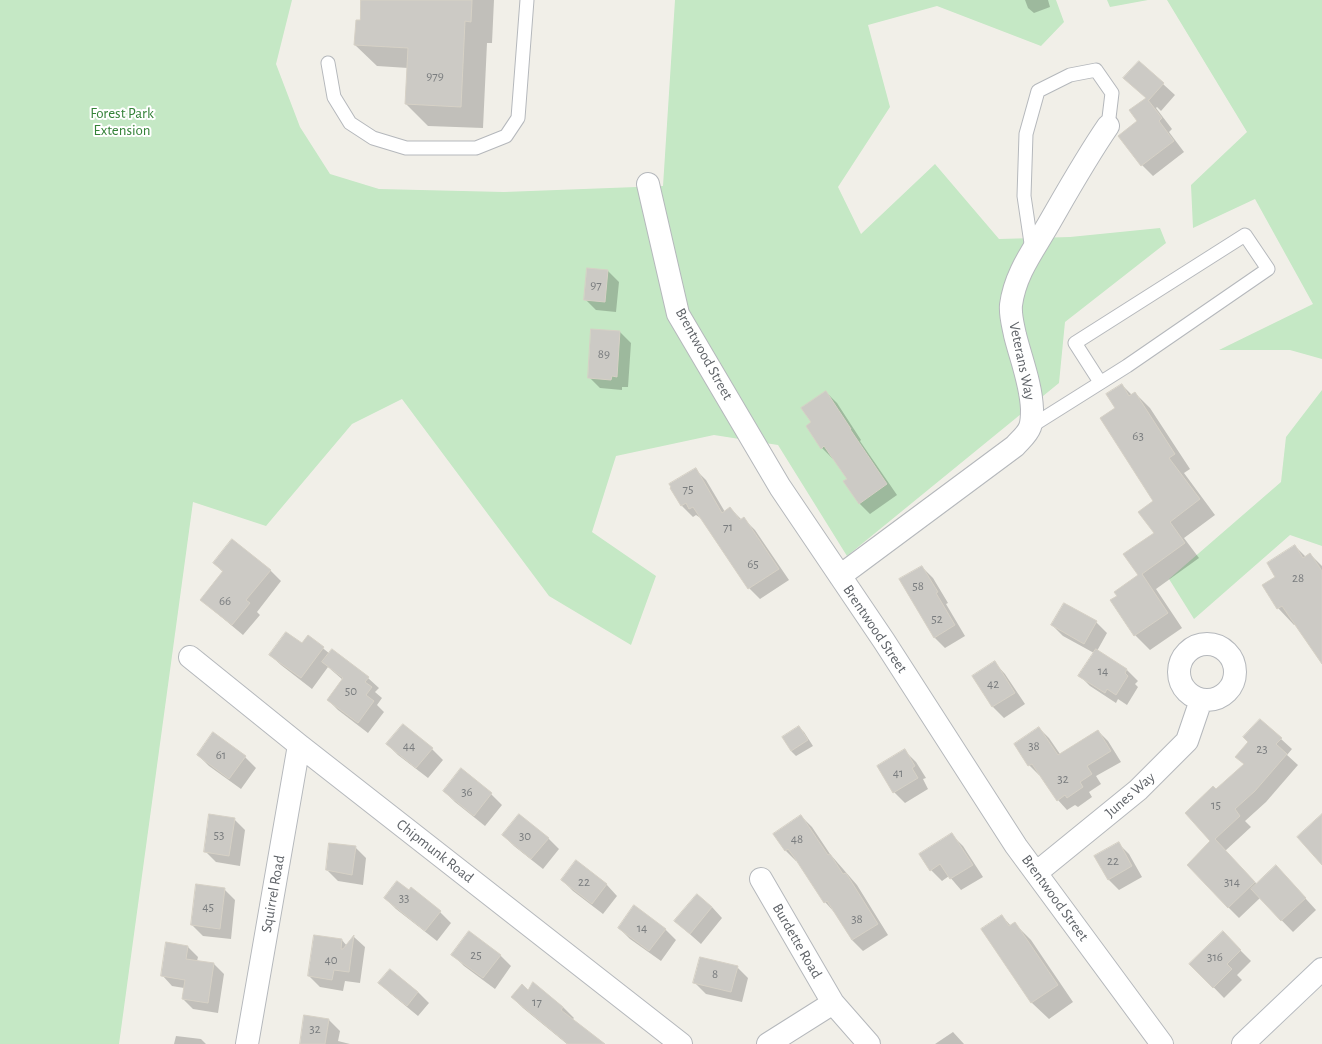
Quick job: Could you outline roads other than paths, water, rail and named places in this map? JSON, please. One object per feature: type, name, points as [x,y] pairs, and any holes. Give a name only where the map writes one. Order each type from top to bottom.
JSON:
[{"type":"street","name":"Veterans Way","points":[[1030,427],[1032,417],[1030,396],[1012,324],[1011,306],[1015,288],[1021,270],[1032,250],[1071,184],[1108,126]]},
{"type":"street","name":"Brentwood Street","points":[[648,184],[678,314],[780,487],[884,641],[1016,846],[1162,1044]]},
{"type":"street","points":[[840,576],[1015,446],[1030,427]]},
{"type":"street","name":"Chipmunk Road","points":[[190,657],[299,745],[681,1044]]},
{"type":"street","name":"Junes Way","points":[[1036,873],[1138,790],[1187,741],[1201,700]]},
{"type":"street","name":"Squirrel Road","points":[[247,1044],[299,745]]},
{"type":"street","name":"Burdette Road","points":[[761,879],[833,1003],[870,1044]]},
{"type":"street","points":[[1243,1044],[1322,969]]},
{"type":"street","points":[[768,1044],[833,1003]]},
{"type":"lane","points":[[328,63],[334,97],[346,117],[350,123],[373,138],[406,148],[476,148],[506,136],[518,118],[527,0]]},
{"type":"lane","points":[[1032,250],[1024,196],[1026,134],[1038,91],[1070,75],[1096,70],[1112,94],[1108,126]]},
{"type":"lane","points":[[1030,427],[1133,361],[1268,269],[1245,234],[1075,343],[1100,382]]},
{"type":"park label","name":"Forest Park Extension","points":[[122,122]]}]
